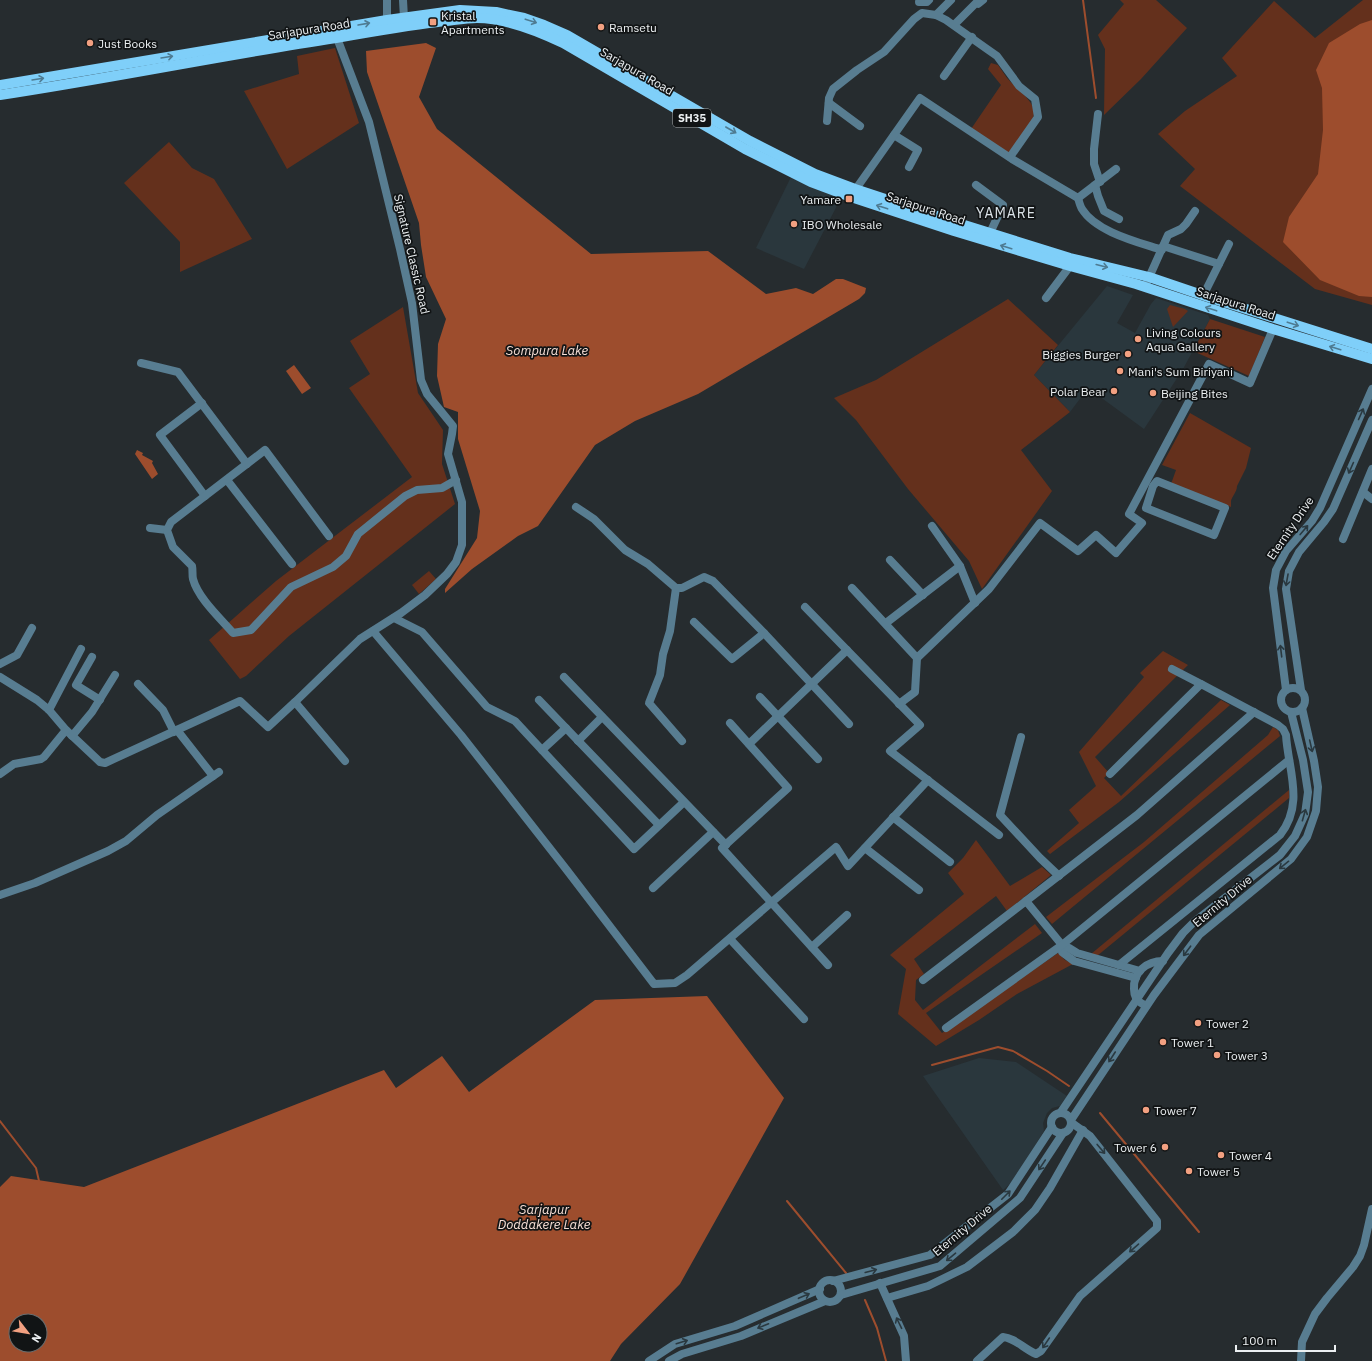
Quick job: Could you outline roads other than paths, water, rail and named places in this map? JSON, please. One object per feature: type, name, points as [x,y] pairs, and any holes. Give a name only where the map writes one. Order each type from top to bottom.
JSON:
[{"type":"main road","name":"Sarjapura Road","points":[[0,85],[125,68],[280,42],[388,20],[404,18],[477,18],[492,20],[520,26],[541,33],[563,43],[675,103],[752,152],[811,182],[990,233],[1147,282],[1273,330],[1372,360]]},
{"type":"main road","name":"Sarjapura Road","points":[[280,42],[337,38],[424,19]]},
{"type":"main road","name":"Sarjapura Road","points":[[0,95],[81,82],[125,68]]},
{"type":"main road","name":"Sarjapura Road","points":[[853,193],[954,232],[1070,266],[1147,282],[1203,296],[1372,349]]},
{"type":"street","points":[[387,0],[388,20]]},
{"type":"street","points":[[403,0],[404,18]]},
{"type":"street","points":[[919,2],[927,2],[929,0]]},
{"type":"street","points":[[936,15],[951,0]]},
{"type":"street","points":[[954,25],[976,4],[983,0]]},
{"type":"street","points":[[827,121],[829,103],[833,88],[884,52],[914,19],[922,13],[936,15],[972,37],[997,56],[1019,86],[1035,99],[1038,117],[1010,157]]},
{"type":"street","points":[[944,76],[972,37]]},
{"type":"street","name":"Signature Classic Road","points":[[176,731],[240,701],[268,727],[360,639],[394,618],[425,595],[447,574],[456,562],[462,545],[462,502],[448,454],[452,426],[427,394],[421,380],[412,303],[369,122],[337,38]]},
{"type":"street","points":[[853,193],[920,98],[1010,157],[1078,198],[1082,210],[1097,224],[1118,235],[1219,264]]},
{"type":"street","points":[[829,103],[860,126]]},
{"type":"street","points":[[1098,114],[1094,149],[1094,164],[1098,183],[1098,196],[1104,211],[1119,219]]},
{"type":"street","points":[[894,135],[918,150],[909,166]]},
{"type":"street","points":[[1078,198],[1116,169]]},
{"type":"street","points":[[976,185],[1003,205],[990,233]]},
{"type":"street","points":[[1147,282],[1168,235],[1181,229],[1195,211]]},
{"type":"street","points":[[1203,296],[1229,244]]},
{"type":"street","points":[[1046,298],[1070,266]]},
{"type":"street","points":[[899,704],[915,692],[917,658],[989,589],[1040,523],[1078,552],[1096,535],[1116,553],[1142,523],[1129,514],[1209,364],[1250,384],[1273,330]]},
{"type":"street","points":[[141,363],[178,372],[247,464]]},
{"type":"street","name":"Eternity Drive","points":[[649,1361],[676,1344],[735,1326],[820,1289],[826,1281],[833,1281],[930,1255],[1008,1194],[1052,1127],[1051,1124],[1053,1117],[1061,1112],[1183,932],[1280,855],[1296,836],[1305,814],[1308,792],[1303,760],[1291,712],[1282,704],[1281,696],[1286,690],[1273,588],[1276,570],[1286,551],[1312,521],[1320,508],[1372,389]]},
{"type":"street","points":[[202,403],[160,435],[205,496]]},
{"type":"street","name":"Eternity Drive","points":[[670,1361],[682,1354],[741,1336],[826,1301],[836,1301],[841,1295],[940,1266],[1020,1198],[1063,1133],[1069,1129],[1071,1122],[1146,1006],[1199,935],[1291,859],[1307,837],[1316,811],[1318,787],[1314,761],[1302,708],[1305,696],[1301,690],[1286,589],[1289,571],[1299,552],[1333,509],[1372,420]]},
{"type":"street","points":[[166,530],[171,522],[265,450],[329,536]]},
{"type":"street","points":[[1343,539],[1372,469]]},
{"type":"street","points":[[227,480],[292,564]]},
{"type":"street","points":[[166,530],[173,547],[192,566],[193,578],[198,591],[217,616],[233,633],[251,630],[291,587],[333,567],[346,556],[358,534],[405,496],[417,490],[442,488],[456,480]]},
{"type":"street","points":[[1157,481],[1226,508],[1214,535],[1146,508],[1150,495],[1153,486],[1157,481]]},
{"type":"street","points":[[1141,491],[1150,495]]},
{"type":"street","points":[[1363,492],[1372,499]]},
{"type":"street","points":[[576,507],[594,518],[625,550],[648,564],[676,588],[682,588],[704,577],[713,581],[849,724]]},
{"type":"street","points":[[932,526],[960,566],[975,602]]},
{"type":"street","points":[[150,528],[166,530]]},
{"type":"street","points":[[890,560],[923,595]]},
{"type":"street","points":[[886,623],[960,566]]},
{"type":"street","points":[[676,588],[670,631],[663,654],[660,675],[649,703],[682,741]]},
{"type":"street","points":[[852,588],[917,658]]},
{"type":"street","points":[[805,607],[920,725],[890,751],[999,834]]},
{"type":"street","points":[[394,618],[422,632],[487,707],[515,721],[634,849],[684,802]]},
{"type":"street","points":[[694,622],[732,659],[764,633]]},
{"type":"street","points":[[0,664],[17,655],[32,628]]},
{"type":"street","points":[[372,631],[461,735],[654,984],[676,984],[836,847],[848,866],[928,780]]},
{"type":"street","points":[[49,710],[81,649]]},
{"type":"street","points":[[749,744],[847,650]]},
{"type":"street","points":[[92,657],[76,686],[100,700]]},
{"type":"street","points":[[1119,965],[1280,835],[1290,820],[1294,802],[1294,790],[1286,734],[1283,729],[1172,668]]},
{"type":"street","points":[[0,774],[14,764],[41,759],[44,757],[92,712],[115,675]]},
{"type":"street","points":[[0,677],[37,700],[49,710],[69,733],[100,762],[105,763],[176,731]]},
{"type":"street","points":[[564,677],[726,845]]},
{"type":"street","points":[[0,895],[35,884],[108,851],[126,841],[157,815],[216,774],[176,731],[163,710],[138,684]]},
{"type":"street","points":[[1110,774],[1201,684]]},
{"type":"street","points":[[1286,690],[1293,687],[1301,690]]},
{"type":"street","points":[[760,697],[818,759]]},
{"type":"street","points":[[539,700],[659,825]]},
{"type":"street","points":[[295,702],[345,761]]},
{"type":"street","points":[[1291,712],[1295,712],[1302,708]]},
{"type":"street","points":[[923,980],[1137,815],[1254,712]]},
{"type":"street","points":[[578,741],[602,717]]},
{"type":"street","points":[[730,723],[788,788],[722,848],[828,965]]},
{"type":"street","points":[[542,750],[566,728]]},
{"type":"street","points":[[1021,737],[1000,815],[1059,876]]},
{"type":"street","points":[[946,1028],[1062,946],[1289,760]]},
{"type":"street","points":[[893,817],[950,862]]},
{"type":"street","points":[[653,888],[713,832]]},
{"type":"street","points":[[865,848],[919,890]]},
{"type":"street","points":[[1026,901],[1062,946],[1077,953],[1119,965],[1138,974]]},
{"type":"street","points":[[812,947],[847,915]]},
{"type":"street","points":[[730,939],[804,1019]]},
{"type":"street","points":[[1062,946],[1062,952],[1074,961],[1138,974]]},
{"type":"street","points":[[1146,1006],[1137,1000],[1134,991],[1138,974],[1149,964],[1163,960]]},
{"type":"street","points":[[977,1361],[1003,1337],[1009,1338],[1030,1352],[1036,1354],[1041,1351],[1080,1296],[1157,1228],[1157,1221],[1110,1160],[1090,1136],[1071,1122],[1068,1114],[1061,1112]]},
{"type":"street","points":[[1052,1127],[1056,1132],[1063,1133]]},
{"type":"street","points":[[887,1298],[928,1286],[967,1267],[1013,1232],[1035,1210],[1050,1188],[1083,1130]]},
{"type":"street","points":[[1301,1361],[1302,1342],[1315,1314],[1353,1267],[1360,1256],[1364,1245],[1372,1208]]},
{"type":"street","points":[[958,1233],[964,1245]]},
{"type":"street","points":[[833,1281],[837,1282],[841,1288],[841,1295]]},
{"type":"street","points":[[880,1284],[904,1336],[906,1361]]},
{"type":"street","points":[[820,1289],[821,1296],[826,1301]]},
{"type":"water","points":[[1372,20],[1372,297],[1359,296],[1320,280],[1283,242],[1289,217],[1318,174],[1323,130],[1322,88],[1316,70],[1329,43],[1360,24]]},
{"type":"water","name":"Sompura Lake","points":[[426,43],[436,48],[419,97],[437,129],[591,254],[708,251],[766,294],[796,288],[813,294],[836,279],[843,279],[866,288],[865,293],[859,299],[698,394],[635,421],[595,445],[538,526],[518,536],[472,569],[445,593],[445,589],[477,538],[480,511],[458,439],[458,412],[444,407],[437,376],[438,344],[446,319],[426,277],[419,223],[367,72],[366,51]]},
{"type":"water","points":[[294,365],[311,388],[302,394],[286,371]]},
{"type":"water","points":[[137,450],[143,453],[142,455],[153,461],[152,463],[158,474],[152,479],[135,454]]},
{"type":"water","name":"Sarjapur Doddakere Lake","points":[[707,996],[784,1098],[680,1284],[621,1344],[610,1361],[0,1361],[0,1187],[11,1176],[84,1187],[384,1070],[396,1088],[442,1056],[469,1092],[595,1000]]},
{"type":"waterway","points":[[1083,0],[1096,98]]},
{"type":"waterway","points":[[932,1065],[998,1047],[1013,1051],[1069,1086]]},
{"type":"waterway","points":[[1100,1113],[1199,1232]]},
{"type":"waterway","points":[[0,1121],[36,1168],[39,1181]]},
{"type":"waterway","points":[[787,1201],[846,1273]]},
{"type":"waterway","points":[[865,1300],[877,1328],[886,1361]]},
{"type":"place","name":"Kristal Apartments","points":[[433,22]]},
{"type":"place","name":"Ramsetu","points":[[601,27]]},
{"type":"place","name":"Just Books","points":[[90,43]]},
{"type":"place","name":"Yamare","points":[[849,199]]},
{"type":"place","name":"IBO Wholesale","points":[[794,224]]},
{"type":"place","name":"Living Colours Aqua Gallery","points":[[1138,339]]},
{"type":"place","name":"Biggies Burger","points":[[1128,354]]},
{"type":"place","name":"Mani's Sum Biriyani","points":[[1120,371]]},
{"type":"place","name":"Polar Bear","points":[[1114,391]]},
{"type":"place","name":"Beijing Bites","points":[[1153,393]]},
{"type":"place","name":"Tower 2","points":[[1198,1023]]},
{"type":"place","name":"Tower 1","points":[[1163,1042]]},
{"type":"place","name":"Tower 3","points":[[1217,1055]]},
{"type":"place","name":"Tower 7","points":[[1146,1110]]},
{"type":"place","name":"Tower 6","points":[[1165,1147]]},
{"type":"place","name":"Tower 4","points":[[1221,1155]]},
{"type":"place","name":"Tower 5","points":[[1189,1171]]},
{"type":"district","name":"YAMARE","points":[[1006,213]]}]
